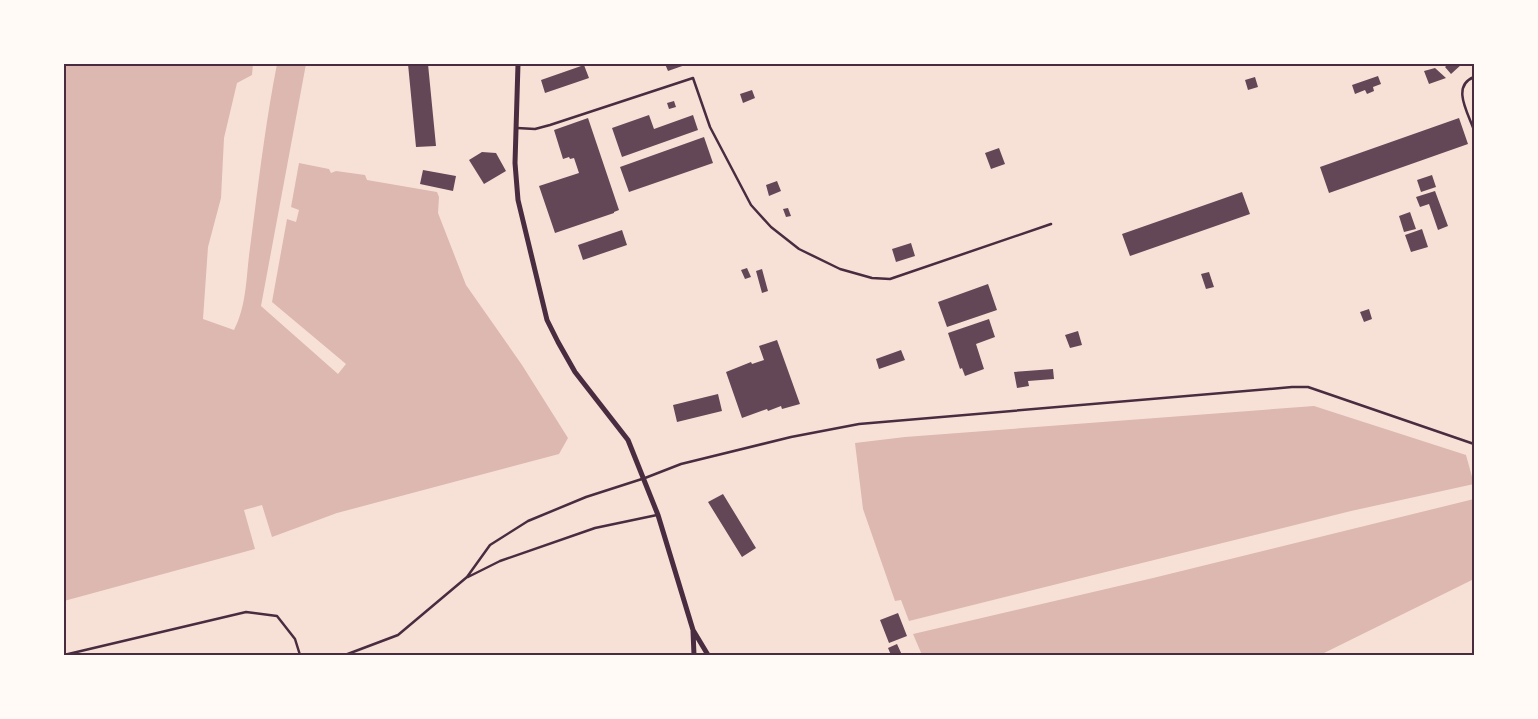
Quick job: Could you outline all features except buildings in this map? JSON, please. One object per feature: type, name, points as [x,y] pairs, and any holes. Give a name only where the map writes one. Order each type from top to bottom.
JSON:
[{"type":"street","points":[[518,64],[514,163],[518,200],[547,320],[575,372],[628,440],[645,478],[658,515],[693,630],[708,655]]},
{"type":"street","points":[[693,630],[694,655]]},
{"type":"lane","points":[[1474,77],[1467,80],[1462,86],[1461,94],[1474,130]]},
{"type":"lane","points":[[516,128],[535,129],[693,78],[710,127],[750,206],[770,228],[799,249],[840,269],[872,278],[890,280],[1051,224]]},
{"type":"lane","points":[[345,655],[398,635],[467,577],[490,546],[528,520],[586,497],[681,464],[791,437],[859,424],[1308,387],[1474,444]]},
{"type":"lane","points":[[467,577],[500,561],[595,528],[658,515]]},
{"type":"lane","points":[[64,655],[246,612],[277,616],[295,639],[300,655]]},
{"type":"shaded area","points":[[64,64],[253,64],[252,75],[237,83],[224,138],[221,198],[208,247],[203,319],[234,330],[244,300],[262,156],[277,64],[306,64],[261,306],[338,374],[346,364],[272,302],[287,219],[296,222],[299,210],[291,207],[299,163],[329,169],[331,173],[336,171],[365,175],[367,180],[437,192],[439,197],[438,213],[466,285],[522,365],[568,438],[559,454],[337,513],[272,537],[262,505],[244,510],[255,549],[64,601]]},
{"type":"shaded area","points":[[1314,406],[1466,455],[1474,484],[1351,511],[909,621],[901,600],[895,601],[863,509],[855,443],[905,437]]},
{"type":"shaded area","points":[[1474,499],[1474,579],[1320,655],[922,655],[913,634],[1153,578]]}]
